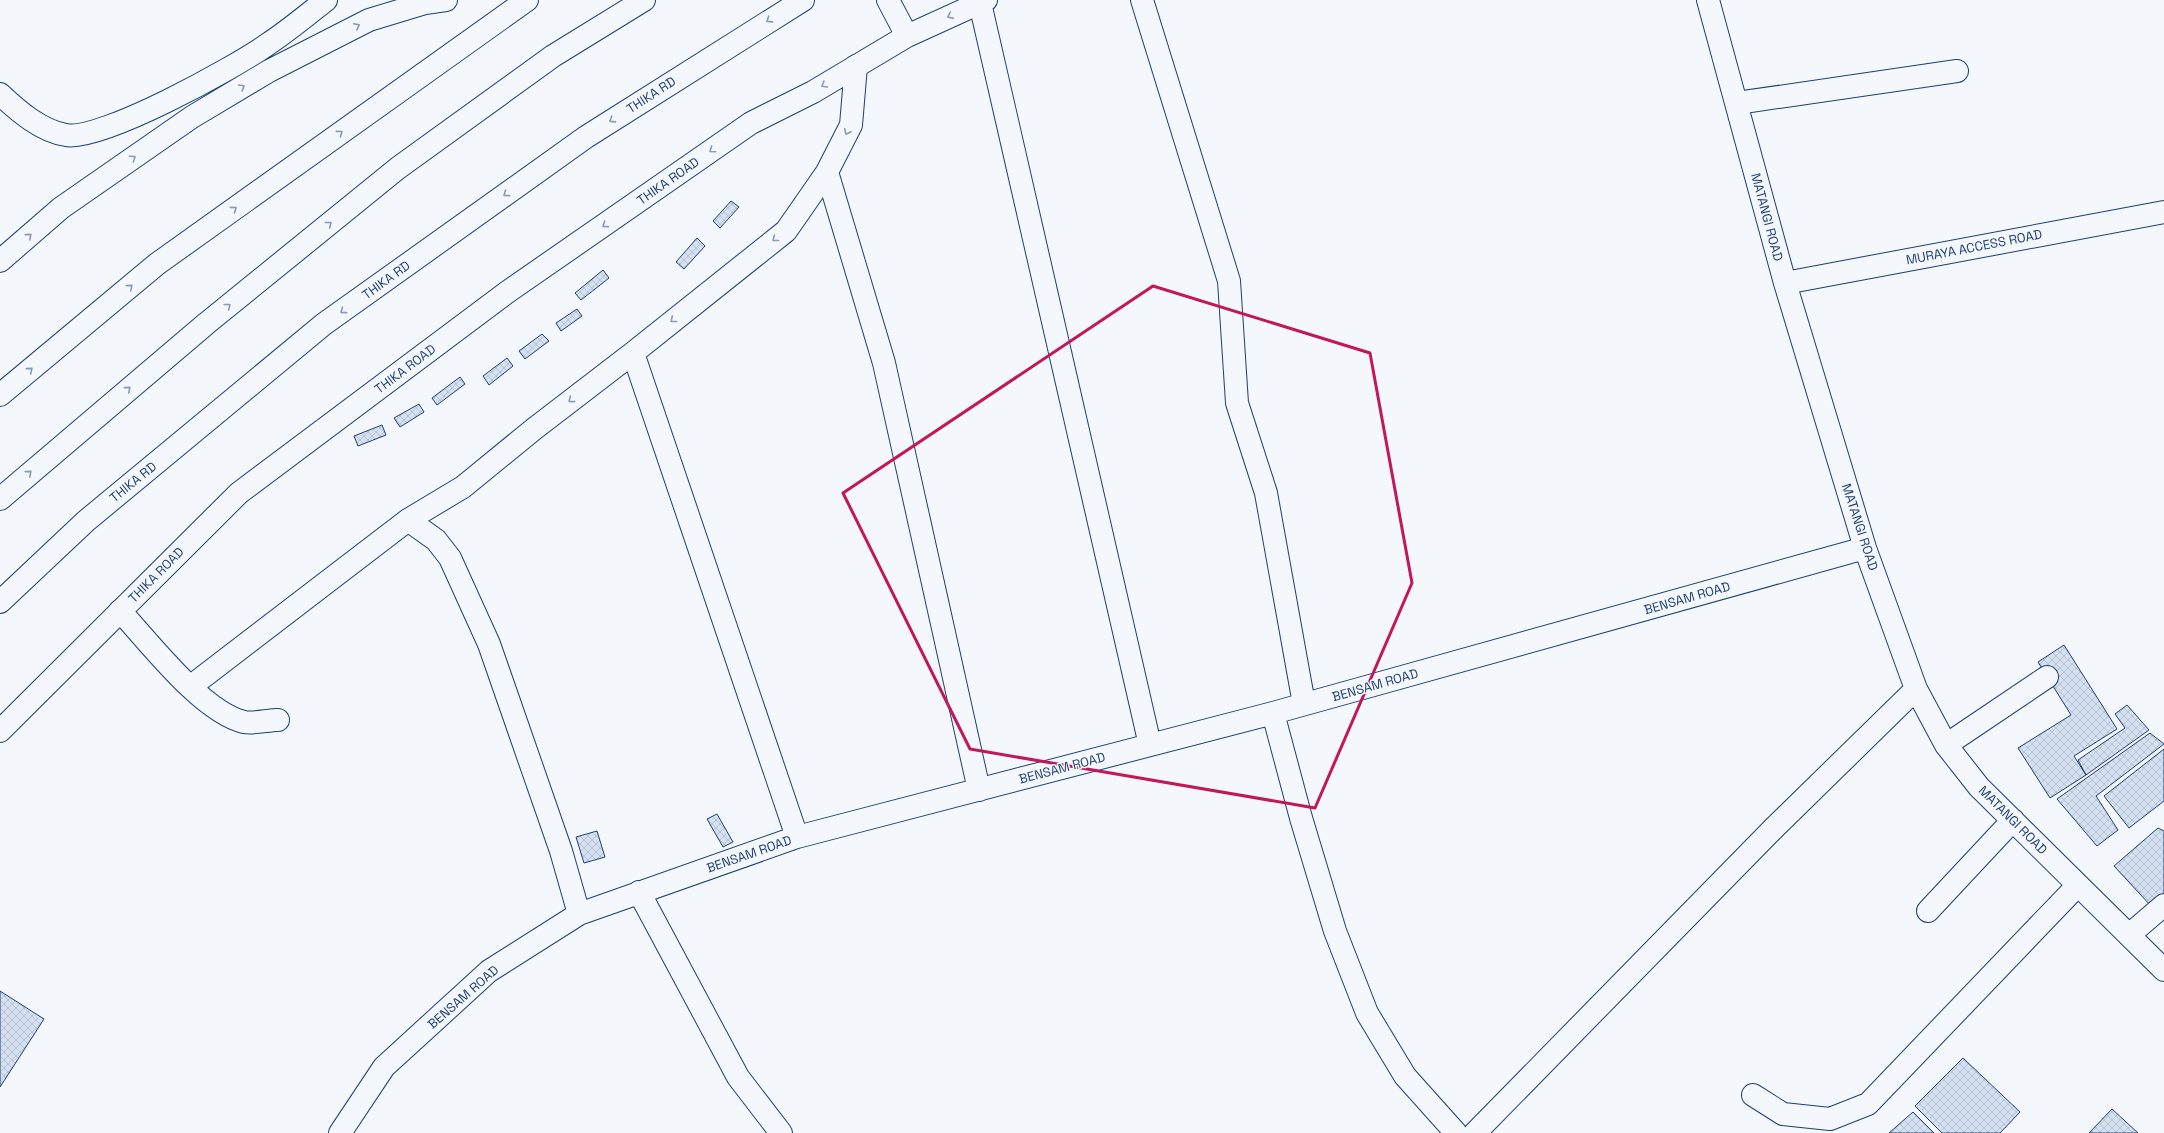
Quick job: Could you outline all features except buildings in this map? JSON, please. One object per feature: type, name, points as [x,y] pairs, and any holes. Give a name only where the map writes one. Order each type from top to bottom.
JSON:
[{"type":"main road","points":[[0,94],[33,121],[52,131],[67,136],[82,135],[121,123],[223,71],[268,45],[326,0]]},
{"type":"main road","points":[[0,261],[61,208],[192,117],[269,71],[369,20],[425,2],[446,0]]},
{"type":"main road","points":[[0,395],[157,264],[527,0]]},
{"type":"main road","points":[[0,499],[207,323],[398,168],[552,56],[644,0]]},
{"type":"main road","name":"THIKA RD","points":[[0,602],[86,521],[324,324],[586,137],[803,0]]},
{"type":"main road","points":[[888,0],[906,36]]},
{"type":"main road","points":[[1142,0],[1229,281],[1237,403],[1266,494],[1304,704]]},
{"type":"main road","name":"MATANGI ROAD","points":[[1708,0],[1785,283],[1865,548],[1916,689],[1946,745],[1979,787],[2164,970]]},
{"type":"main road","points":[[983,1],[1150,745]]},
{"type":"main road","name":"THIKA ROAD","points":[[0,731],[239,493],[506,293],[751,123],[813,92],[906,36],[983,1]]},
{"type":"main road","points":[[190,687],[408,520],[463,487],[534,429],[634,353],[786,230],[827,172],[851,125],[856,66]]},
{"type":"main road","points":[[1737,104],[1957,71]]},
{"type":"main road","points":[[827,172],[884,363],[979,790]]},
{"type":"main road","name":"MURAYA ACCESS ROAD","points":[[1785,283],[2164,212]]},
{"type":"main road","points":[[634,353],[797,837]]},
{"type":"main road","points":[[408,520],[436,540],[450,558],[489,644],[561,851],[579,914]]},
{"type":"main road","name":"BENSAM ROAD","points":[[340,1133],[384,1066],[489,971],[579,914],[797,837],[1273,713],[1865,548]]},
{"type":"main road","points":[[120,610],[190,687],[215,709],[245,722],[278,720]]},
{"type":"main road","points":[[1946,745],[2047,677]]},
{"type":"main road","points":[[1475,1133],[1774,828],[1916,689]]},
{"type":"main road","points":[[1273,713],[1301,818],[1333,924],[1367,1013],[1405,1076],[1456,1133]]},
{"type":"main road","points":[[1928,911],[2013,820]]},
{"type":"main road","points":[[1753,1095],[1783,1114],[1830,1119],[1868,1104],[2078,885]]},
{"type":"main road","points":[[639,892],[738,1077],[781,1133]]},
{"type":"main road","points":[[2129,935],[2164,905]]},
{"type":"highlighted area","points":[[1153,286],[1370,353],[1412,583],[1315,808],[970,749],[843,493]]}]
